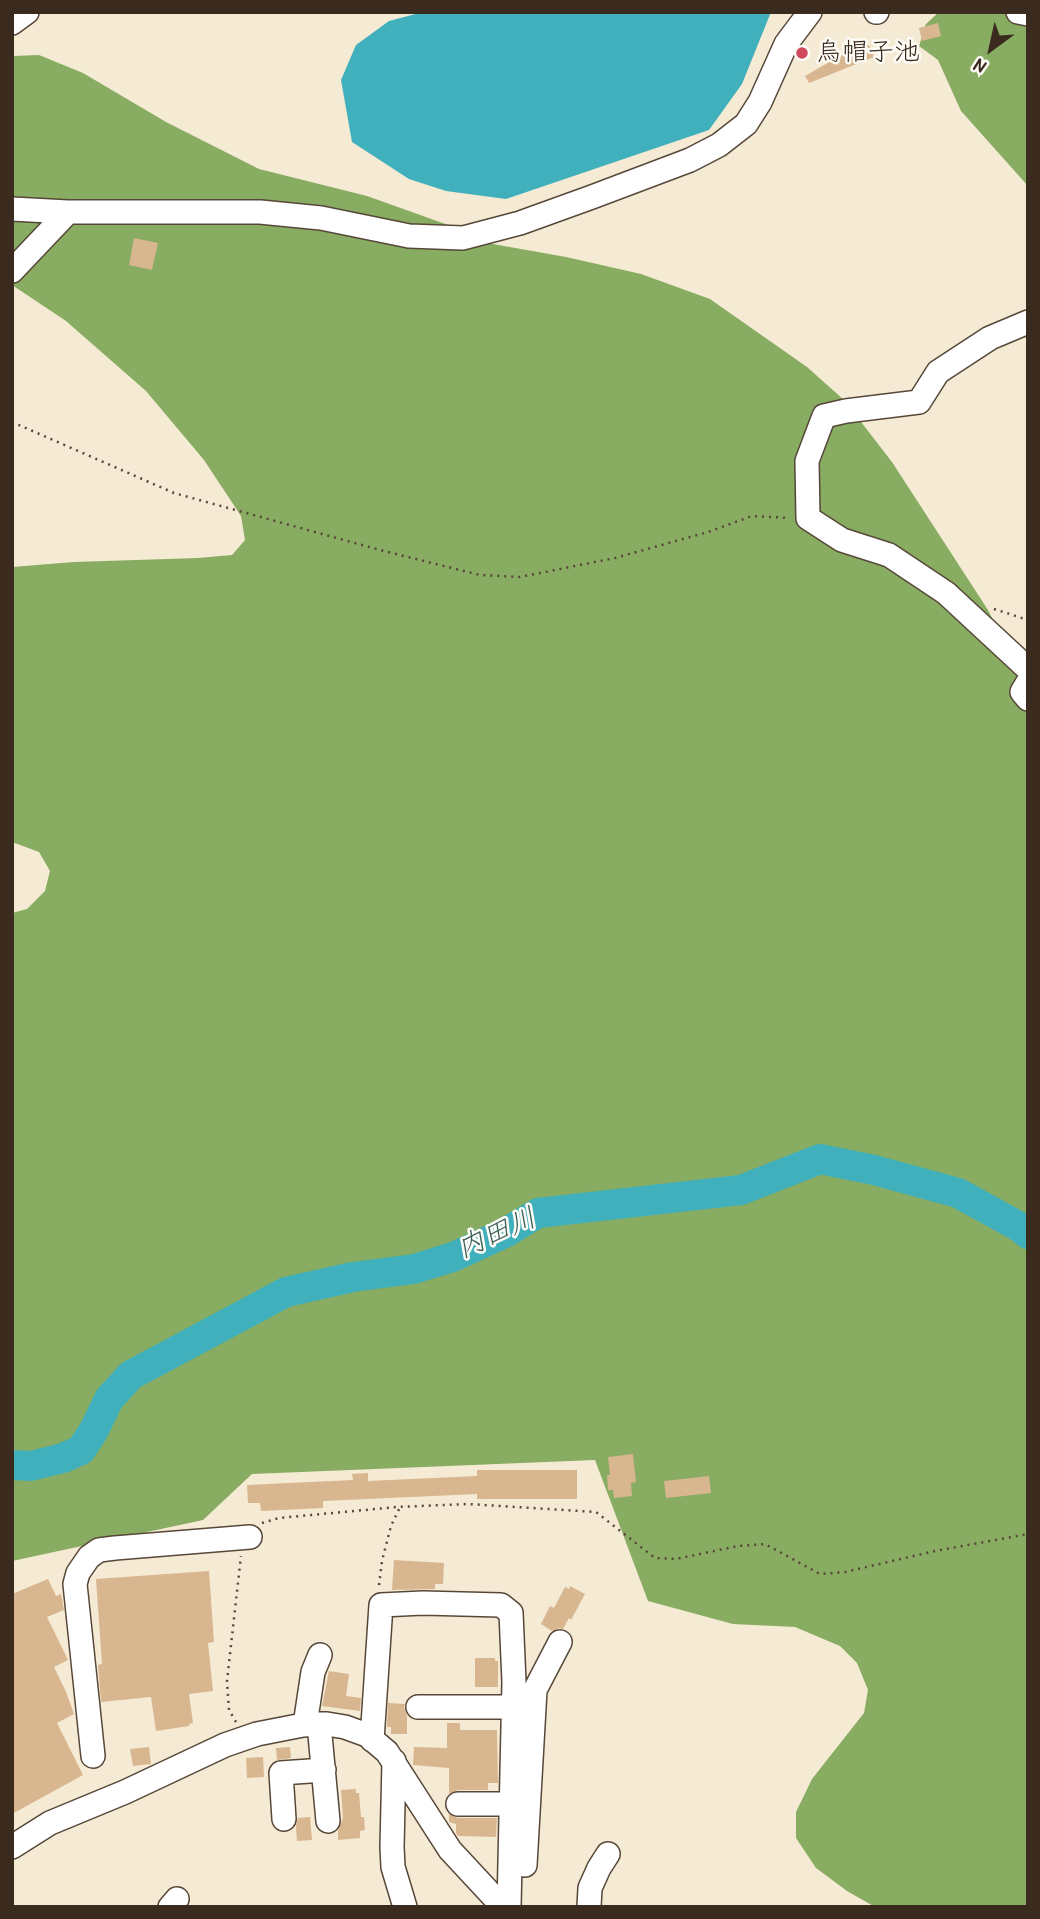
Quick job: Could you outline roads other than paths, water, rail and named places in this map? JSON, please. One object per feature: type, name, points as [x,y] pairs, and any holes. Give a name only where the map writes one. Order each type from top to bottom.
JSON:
[{"type":"street","points":[[12,23],[27,12]]},
{"type":"street","points":[[12,209],[68,212],[260,212],[321,218],[409,236],[463,237],[520,223],[671,168],[719,145],[746,124],[760,102],[786,44],[810,12]]},
{"type":"street","points":[[1018,12],[1028,14]]},
{"type":"street","points":[[12,271],[68,212]]},
{"type":"street","points":[[1028,322],[990,338],[938,372],[919,402],[824,416],[807,461],[808,518],[842,540],[889,555],[946,593],[1028,669]]},
{"type":"street","points":[[1028,682],[1022,692],[1028,699]]},
{"type":"street","points":[[93,1756],[75,1584],[78,1573],[89,1557],[99,1550],[250,1536]]},
{"type":"street","points":[[372,1740],[381,1605],[423,1602],[501,1605],[511,1613],[514,1707],[509,1907]]},
{"type":"street","points":[[523,1907],[535,1690],[560,1642]]},
{"type":"street","points":[[320,1655],[313,1672],[312,1725],[324,1770],[328,1821]]},
{"type":"street","points":[[418,1707],[514,1707]]},
{"type":"street","points":[[12,1847],[50,1823],[245,1737],[312,1725],[345,1727],[367,1735],[387,1752],[450,1850],[503,1907]]},
{"type":"street","points":[[394,1761],[393,1867],[405,1907]]},
{"type":"street","points":[[284,1819],[281,1773],[324,1770]]},
{"type":"street","points":[[458,1804],[511,1804]]},
{"type":"street","points":[[589,1907],[590,1888],[608,1854]]},
{"type":"water","points":[[423,12],[771,12],[742,84],[709,130],[506,199],[446,191],[409,179],[352,142],[341,80],[356,45],[389,21]]},
{"type":"waterway","name":"内田川","points":[[12,1465],[31,1466],[63,1458],[81,1450],[109,1399],[131,1375],[286,1292],[353,1277],[414,1269],[453,1257],[505,1233],[538,1213],[741,1190],[820,1159],[874,1170],[958,1193],[1028,1234]]},
{"type":"place","name":"烏帽子池","points":[[802,53]]}]
